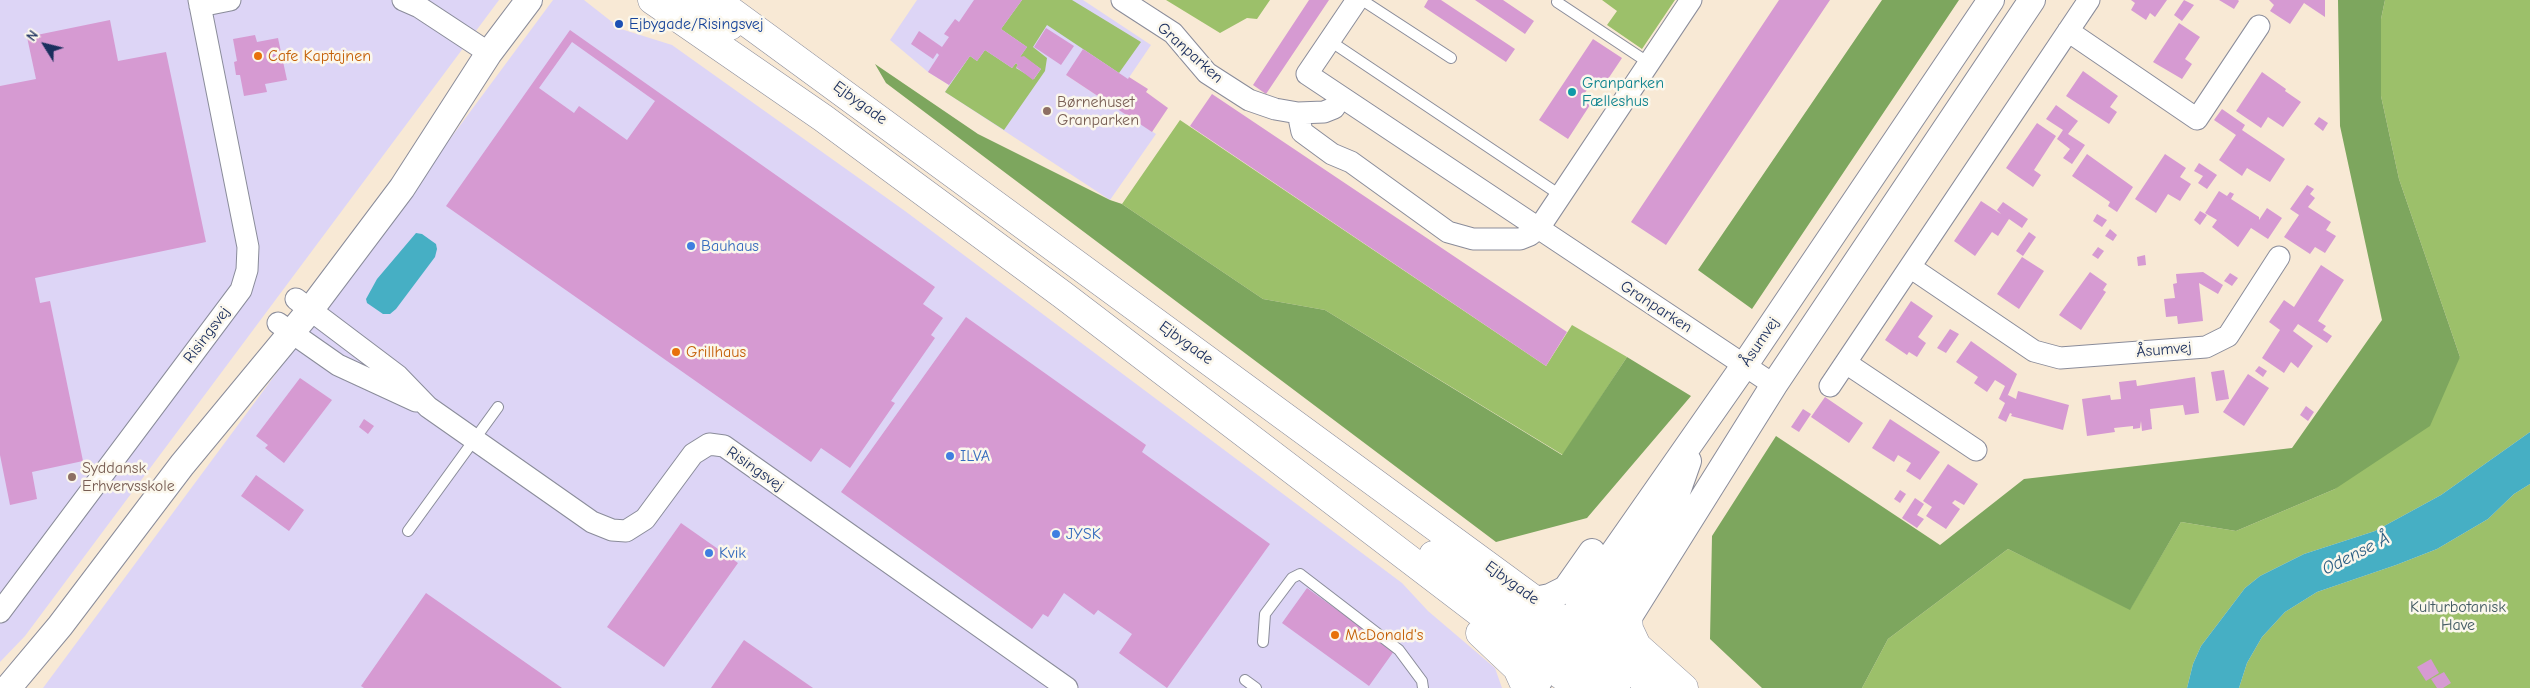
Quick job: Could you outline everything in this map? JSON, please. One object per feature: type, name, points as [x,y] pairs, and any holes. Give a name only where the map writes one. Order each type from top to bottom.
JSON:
[{"type":"main road","name":"Ejbygade","points":[[652,0],[823,118],[1063,295],[1424,570],[1576,663],[1655,688]]},
{"type":"main road","points":[[687,0],[708,15],[795,56]]},
{"type":"main road","name":"Ejbygade","points":[[716,0],[795,56],[1535,600],[1576,663]]},
{"type":"main road","points":[[1277,458],[1378,516],[1576,663],[1616,688]]},
{"type":"main road","points":[[1424,570],[1467,621],[1516,668],[1526,688]]},
{"type":"main road","points":[[1628,618],[1629,629],[1637,646],[1684,688]]},
{"type":"street","name":"Risingsvej","points":[[0,612],[241,290],[248,270],[248,246],[200,3],[230,0]]},
{"type":"street","points":[[403,0],[419,7],[490,54]]},
{"type":"street","points":[[8,688],[60,626],[303,304],[402,188],[490,54],[529,0]]},
{"type":"street","name":"Granparken","points":[[1122,0],[1173,33],[1207,73],[1248,100],[1275,109],[1298,113],[1324,112],[1334,108],[1341,97]]},
{"type":"street","name":"Granparken","points":[[1357,0],[1307,74],[1774,385]]},
{"type":"street","points":[[1298,113],[1302,132],[1332,154],[1351,162],[1448,232],[1473,238],[1520,239],[1530,235],[1538,228],[1691,0]]},
{"type":"street","name":"Åsumvej","points":[[1698,432],[1991,0]]},
{"type":"street","points":[[1535,688],[1576,663],[1628,618],[1774,385],[2032,0]]},
{"type":"street","points":[[1830,386],[2089,0]]},
{"type":"street","points":[[2068,31],[2197,118],[2259,26]]},
{"type":"street","name":"Åsumvej","points":[[1910,267],[2034,351],[2060,358],[2206,347],[2228,336],[2280,257]]},
{"type":"street","name":"Risingsvej","points":[[303,304],[398,376],[428,407]]},
{"type":"street","name":"Risingsvej","points":[[285,328],[338,365],[428,407],[592,522],[612,530],[626,531],[645,519],[693,454],[709,444],[724,446],[1067,688]]},
{"type":"street","points":[[1846,362],[1976,450]]},
{"type":"street","points":[[1535,600],[1550,597],[1566,589],[1632,498],[1698,432]]},
{"type":"street","points":[[1576,663],[1676,495],[1698,432]]},
{"type":"lane","points":[[1362,0],[1451,58]]},
{"type":"lane","points":[[1557,2],[1649,63]]},
{"type":"lane","points":[[1330,41],[1560,195]]},
{"type":"lane","points":[[408,531],[498,407]]},
{"type":"lane","points":[[1263,642],[1265,614],[1292,578],[1300,574],[1399,650],[1422,681],[1423,688]]},
{"type":"lane","points":[[1245,680],[1256,688]]},
{"type":"shaded area","name":"Syddansk Erhvervsskole","points":[[0,0],[499,0],[25,636],[0,662]]},
{"type":"shaded area","points":[[553,0],[584,0],[621,29],[672,45],[905,211],[1402,583],[1428,611],[1495,668],[1502,688],[43,688]]},
{"type":"shaded area","name":"Børnehuset Granparken","points":[[917,0],[1083,0],[1151,45],[1128,79],[1066,75],[1156,134],[1110,200],[945,92],[949,85],[928,72],[890,40]]},
{"type":"green space","points":[[1022,0],[1072,0],[1141,42],[1119,73],[1047,25],[1033,47],[1047,58],[1045,71],[1004,130],[945,92],[970,56],[977,61],[985,50],[1012,68],[1016,63],[1018,65],[1016,68],[1034,79],[1041,69],[1024,57],[1020,57],[1027,47],[1001,29]]},
{"type":"green space","points":[[1166,0],[1270,0],[1257,19],[1247,18],[1220,33]]},
{"type":"green space","points":[[1602,0],[1675,0],[1642,49],[1607,25],[1617,11]]},
{"type":"green space","points":[[1882,0],[1959,0],[1752,309],[1698,270]]},
{"type":"green space","points":[[2338,0],[2385,0],[2381,19],[2381,96],[2399,179],[2460,357],[2430,426],[2335,489],[2236,531],[2181,522],[2130,610],[2008,549],[1888,639],[1862,688],[1762,688],[1710,639],[1712,536],[1776,436],[1940,545],[2024,479],[2292,448],[2382,320],[2340,126]]},
{"type":"green space","points":[[2385,0],[2530,0],[2530,432],[2441,495],[2375,531],[2304,554],[2260,576],[2245,588],[2201,646],[2193,664],[2187,688],[1862,688],[1888,639],[2008,549],[2130,609],[2181,522],[2236,531],[2335,489],[2460,357],[2399,179],[2381,96],[2381,19]]},
{"type":"green space","points":[[875,64],[978,134],[1110,200],[1122,204],[1263,299],[1325,310],[1562,455],[1627,357],[1691,396],[1587,518],[1496,542],[886,83]]},
{"type":"green space","points":[[1180,120],[1546,366],[1572,325],[1627,357],[1563,455],[1325,310],[1263,299],[1122,204]]},
{"type":"green space","name":"Kulturbotanisk Have","points":[[2530,484],[2530,688],[2239,688],[2247,663],[2262,637],[2285,612],[2317,592],[2437,549],[2488,519],[2514,494]]},
{"type":"water","points":[[416,233],[422,234],[436,244],[435,257],[396,309],[390,314],[383,314],[367,303],[366,299],[377,279]]},
{"type":"water","name":"Odense Å","points":[[2530,432],[2530,484],[2514,494],[2488,519],[2437,549],[2317,592],[2285,612],[2262,637],[2247,663],[2239,688],[2187,688],[2193,664],[2201,646],[2245,588],[2260,576],[2304,554],[2375,531],[2441,495]]},
{"type":"building","points":[[974,0],[1022,0],[1001,29],[1027,47],[1020,57],[1024,56],[1041,69],[1033,80],[1016,67],[1018,65],[1016,63],[1012,68],[985,50],[977,61],[970,56],[949,85],[928,72],[939,55],[937,53],[933,59],[911,44],[919,31],[942,47],[949,37],[944,34],[955,19],[959,22]]},
{"type":"building","points":[[1309,0],[1329,0],[1266,94],[1253,85]]},
{"type":"building","points":[[1428,0],[1441,0],[1515,49],[1506,62],[1424,7]]},
{"type":"building","points":[[1475,0],[1503,0],[1534,21],[1525,34]]},
{"type":"building","points":[[1779,0],[1830,0],[1666,245],[1631,222]]},
{"type":"building","points":[[2131,0],[2167,0],[2155,17],[2150,13],[2146,20],[2131,10],[2135,3]]},
{"type":"building","points":[[2184,0],[2194,5],[2182,21],[2174,15]]},
{"type":"building","points":[[2219,0],[2238,0],[2239,1],[2234,9]]},
{"type":"building","points":[[2269,0],[2325,0],[2325,17],[2304,3],[2290,24],[2270,11],[2274,5]]},
{"type":"building","points":[[110,20],[118,61],[166,52],[206,242],[35,278],[40,303],[50,301],[83,461],[32,472],[37,499],[10,505],[0,455],[0,86],[36,79],[27,37]]},
{"type":"building","points":[[2179,23],[2200,37],[2185,59],[2192,64],[2182,79],[2153,62]]},
{"type":"building","points":[[1046,28],[1074,46],[1061,65],[1034,47]]},
{"type":"building","name":"Bauhaus","points":[[570,30],[935,287],[923,304],[943,318],[931,335],[935,338],[891,401],[895,403],[850,468],[821,448],[811,462],[446,206]],"holes":[[[572,42],[655,101],[627,140],[579,106],[574,113],[539,88]]]},
{"type":"building","points":[[255,35],[257,42],[278,38],[287,80],[265,84],[267,92],[244,96],[240,75],[236,75],[234,62],[237,61],[233,39]]},
{"type":"building","name":"Granparken Fælleshus","points":[[1593,39],[1622,58],[1604,85],[1594,79],[1581,99],[1590,105],[1568,139],[1539,120]]},
{"type":"building","points":[[1083,49],[1128,79],[1129,77],[1148,89],[1146,92],[1168,108],[1152,132],[1066,75]]},
{"type":"building","points":[[2083,71],[2118,96],[2110,107],[2117,112],[2109,124],[2066,96]]},
{"type":"building","points":[[2262,72],[2301,102],[2283,127],[2268,117],[2261,128],[2236,111]]},
{"type":"building","points":[[1212,94],[1567,332],[1546,366],[1190,126]]},
{"type":"building","points":[[2056,105],[2078,121],[2068,134],[2085,145],[2072,164],[2063,158],[2070,149],[2057,139],[2063,130],[2046,119]]},
{"type":"building","points":[[2222,109],[2245,125],[2242,130],[2285,159],[2270,182],[2247,168],[2242,176],[2219,160],[2236,135],[2214,120]]},
{"type":"building","points":[[2319,117],[2328,123],[2323,131],[2314,124]]},
{"type":"building","points":[[2037,123],[2056,136],[2034,170],[2041,175],[2033,187],[2006,168]]},
{"type":"building","points":[[2087,154],[2133,187],[2117,212],[2108,206],[2110,202],[2072,176]]},
{"type":"building","points":[[2165,154],[2186,168],[2180,177],[2191,184],[2180,201],[2168,194],[2156,213],[2135,199]]},
{"type":"building","points":[[2199,163],[2217,175],[2207,189],[2198,183],[2203,176],[2194,171]]},
{"type":"building","points":[[2307,185],[2314,189],[2310,194],[2315,198],[2308,207],[2331,222],[2326,230],[2336,236],[2325,253],[2315,247],[2310,254],[2284,237],[2299,215],[2290,209]]},
{"type":"building","points":[[2219,191],[2227,196],[2230,192],[2234,194],[2231,199],[2259,217],[2259,220],[2267,208],[2282,218],[2268,239],[2251,228],[2238,247],[2212,227],[2217,220],[2205,213]]},
{"type":"building","points":[[1981,201],[2001,214],[1997,210],[2003,202],[2028,219],[2022,228],[2009,219],[1998,236],[1992,232],[1975,256],[1954,241]]},
{"type":"building","points":[[2200,211],[2207,215],[2200,225],[2194,220]]},
{"type":"building","points":[[2097,214],[2107,220],[2102,227],[2093,221]]},
{"type":"building","points":[[2110,229],[2117,235],[2113,241],[2105,236]]},
{"type":"building","points":[[2029,232],[2036,237],[2023,256],[2016,251]]},
{"type":"building","points":[[2098,247],[2104,251],[2098,259],[2092,255]]},
{"type":"building","points":[[2145,255],[2146,265],[2138,266],[2137,257]]},
{"type":"building","points":[[2022,257],[2044,271],[2019,309],[1997,294]]},
{"type":"building","points":[[2321,265],[2344,280],[2318,321],[2326,326],[2323,330],[2332,336],[2327,343],[2298,324],[2293,331],[2313,346],[2298,368],[2291,362],[2284,373],[2262,358],[2280,330],[2269,322],[2284,300],[2294,307]]},
{"type":"building","points":[[2090,272],[2107,284],[2103,290],[2106,292],[2081,330],[2059,315]]},
{"type":"building","points":[[2203,272],[2223,285],[2218,294],[2199,283],[2203,321],[2178,324],[2177,316],[2166,317],[2164,299],[2175,298],[2173,284],[2177,283],[2176,274]]},
{"type":"building","points":[[2230,273],[2238,278],[2232,286],[2224,281]]},
{"type":"building","points":[[1911,301],[1933,316],[1918,337],[1926,343],[1917,357],[1909,352],[1907,355],[1885,340]]},
{"type":"building","points":[[966,317],[1146,445],[1142,452],[1270,544],[1167,688],[1119,653],[1132,634],[1098,610],[1094,615],[1064,593],[1048,617],[1043,614],[1032,629],[841,492]]},
{"type":"building","points":[[1950,329],[1959,334],[1946,353],[1937,348]]},
{"type":"building","points":[[1971,341],[2017,374],[2007,397],[2008,395],[2016,399],[2018,391],[2069,405],[2063,430],[2011,416],[2012,414],[2010,413],[2006,422],[1998,418],[2005,403],[1999,399],[2005,386],[1995,380],[1987,392],[1974,383],[1978,377],[1956,362]]},
{"type":"building","points":[[2259,366],[2267,371],[2263,377],[2255,371]]},
{"type":"building","points":[[2224,370],[2229,399],[2216,401],[2211,372]]},
{"type":"building","points":[[2248,374],[2269,388],[2244,426],[2223,412]]},
{"type":"building","points":[[2195,377],[2199,413],[2185,415],[2183,405],[2150,409],[2152,429],[2142,431],[2141,421],[2140,428],[2133,429],[2133,426],[2114,428],[2115,432],[2087,436],[2082,399],[2110,395],[2111,400],[2121,399],[2119,382],[2136,380],[2137,386]]},
{"type":"building","points":[[300,378],[332,400],[284,463],[265,448],[268,445],[256,436]]},
{"type":"building","points":[[1825,397],[1863,423],[1849,443],[1811,417]]},
{"type":"building","points":[[2306,406],[2314,412],[2308,421],[2300,415]]},
{"type":"building","points":[[1803,409],[1811,414],[1799,432],[1791,427]]},
{"type":"building","points":[[364,419],[374,426],[368,434],[359,427]]},
{"type":"building","points":[[1890,419],[1940,452],[1920,480],[1906,471],[1911,463],[1898,455],[1894,462],[1872,448]]},
{"type":"building","points":[[1948,464],[1978,484],[1964,505],[1955,500],[1952,503],[1960,509],[1946,529],[1926,516],[1932,507],[1923,501]]},
{"type":"building","points":[[256,475],[304,510],[289,531],[241,496]]},
{"type":"building","points":[[1900,490],[1906,494],[1900,503],[1894,499]]},
{"type":"building","points":[[1915,498],[1924,504],[1917,515],[1924,519],[1917,528],[1902,518]]},
{"type":"building","points":[[681,523],[738,563],[664,667],[607,627]]},
{"type":"building","name":"McDonald's","points":[[1307,588],[1394,651],[1369,686],[1282,623]]},
{"type":"building","points":[[426,593],[562,688],[364,688],[361,686]]},
{"type":"building","points":[[744,640],[813,688],[711,688]]},
{"type":"building","points":[[2431,659],[2439,673],[2426,681],[2417,667]]},
{"type":"building","points":[[2444,672],[2451,683],[2443,688],[2437,688],[2431,679]]},
{"type":"place","name":"Ejbygade/Risingsvej","points":[[619,24]]},
{"type":"place","name":"Cafe Kaptajnen","points":[[258,56]]},
{"type":"place","name":"Granparken Fælleshus","points":[[1572,92]]},
{"type":"place","name":"Børnehuset Granparken","points":[[1047,111]]},
{"type":"place","name":"Bauhaus","points":[[691,246]]},
{"type":"place","name":"Grillhaus","points":[[676,352]]},
{"type":"place","name":"ILVA","points":[[950,456]]},
{"type":"place","name":"Syddansk Erhvervsskole","points":[[72,477]]},
{"type":"place","name":"JYSK","points":[[1056,534]]},
{"type":"place","name":"Kvik","points":[[709,553]]},
{"type":"place","name":"McDonald's","points":[[1335,635]]}]
